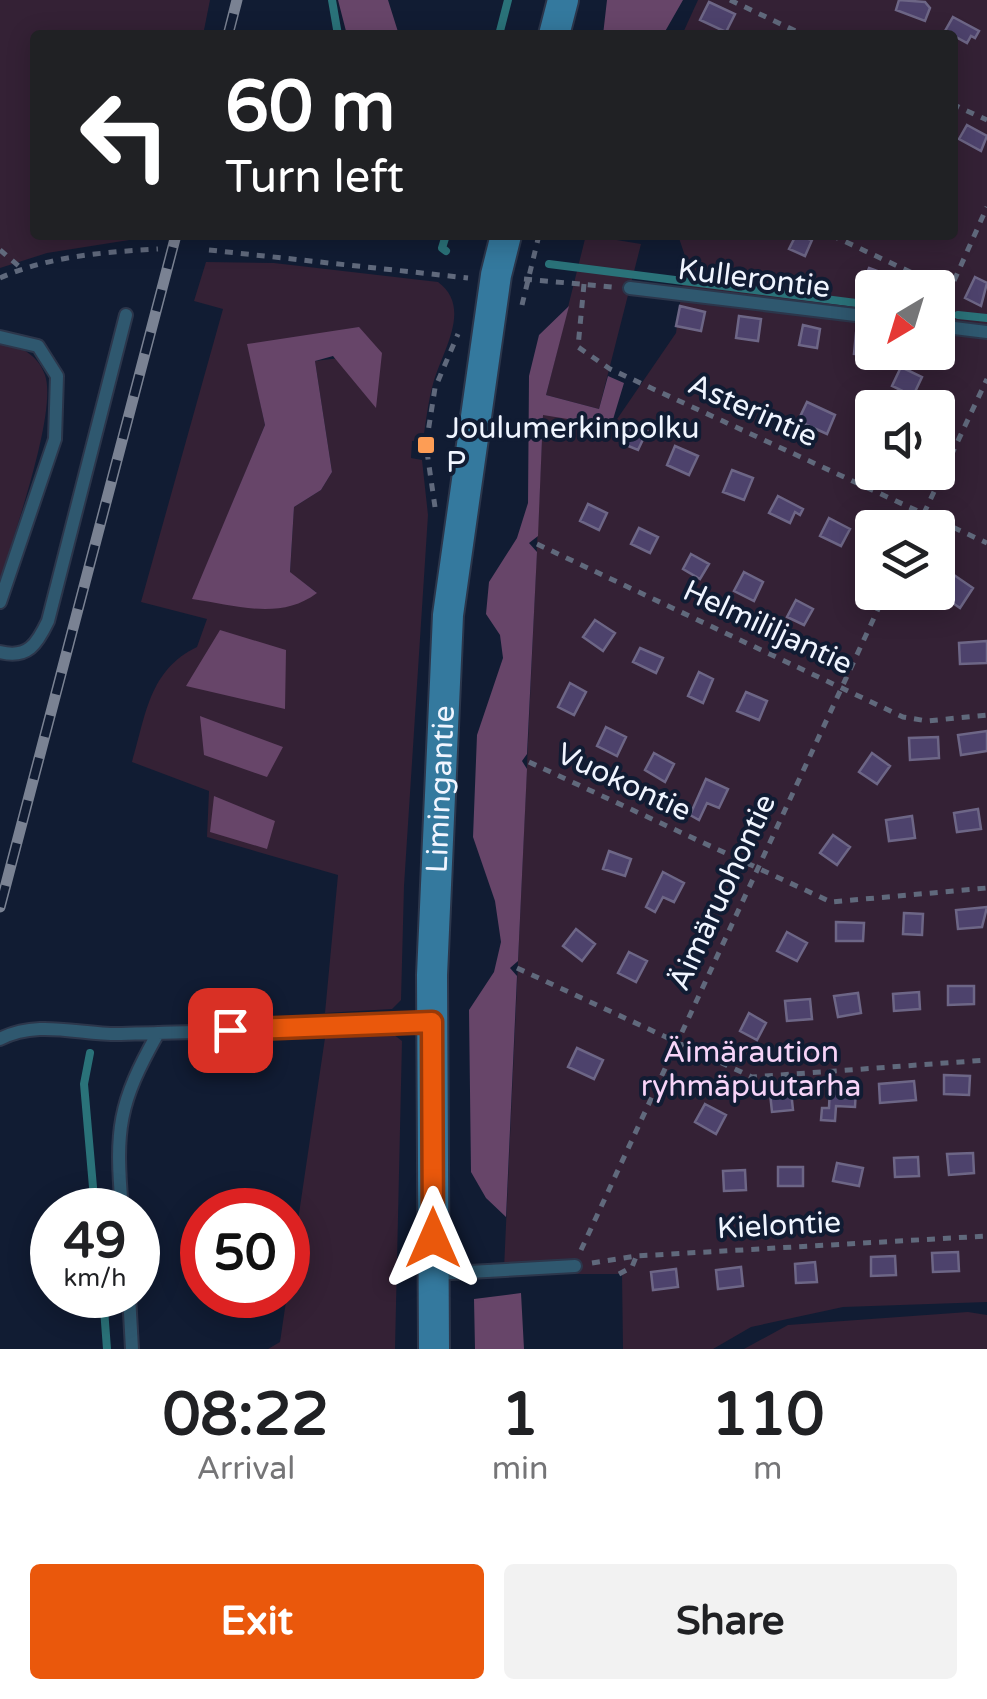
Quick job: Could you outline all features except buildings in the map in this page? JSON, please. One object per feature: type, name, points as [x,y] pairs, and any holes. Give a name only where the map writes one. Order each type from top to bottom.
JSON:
[{"type":"main road","points":[[555,30],[563,0]]},
{"type":"main road","name":"Limingantie","points":[[434,1349],[432,1022],[448,614],[496,276],[505,240]]},
{"type":"lane","name":"Kullerontie","points":[[630,288],[855,315]]},
{"type":"lane","points":[[0,652],[16,656],[30,650],[48,620],[126,314]]},
{"type":"lane","points":[[955,328],[987,332]]},
{"type":"lane","points":[[0,338],[38,346],[57,376],[55,439],[0,602]]},
{"type":"lane","points":[[0,1040],[18,1030],[38,1029],[158,1032],[432,1022]]},
{"type":"lane","points":[[120,1188],[116,1147],[125,1097],[158,1032]]},
{"type":"lane","points":[[433,1274],[575,1266]]},
{"type":"lane","points":[[130,1318],[132,1349]]},
{"type":"path","points":[[730,0],[793,30]]},
{"type":"path","points":[[958,107],[987,120]]},
{"type":"path","points":[[955,279],[987,206]]},
{"type":"path","points":[[520,316],[538,240]]},
{"type":"path","points":[[842,240],[907,270]]},
{"type":"path","points":[[0,278],[21,268],[96,253],[158,248]]},
{"type":"path","points":[[0,250],[21,268]]},
{"type":"path","points":[[210,250],[468,278]]},
{"type":"path","points":[[526,279],[630,288]]},
{"type":"path","name":"Asterintie","points":[[584,284],[578,347],[610,369],[920,510]]},
{"type":"path","points":[[925,510],[987,379]]},
{"type":"path","name":"Asterintie","points":[[955,527],[987,543]]},
{"type":"path","name":"Helmililjantie","points":[[536,544],[914,720],[987,715]]},
{"type":"path","name":"Äimäruohontie","points":[[575,1266],[878,610]]},
{"type":"path","name":"Vuokontie","points":[[529,762],[820,898],[846,903],[987,888]]},
{"type":"path","points":[[517,968],[742,1074],[765,1078],[987,1060]]},
{"type":"path","name":"Kielontie","points":[[575,1266],[636,1256],[987,1236]]},
{"type":"path","points":[[619,1274],[632,1268],[636,1256]]},
{"type":"green space","points":[[0,0],[210,0],[204,30],[30,30],[30,240],[129,240],[47,253],[0,268]]},
{"type":"green space","name":"Äimäraution ryhmäpuutarha","points":[[698,0],[987,0],[987,1302],[843,1307],[751,1327],[713,1349],[623,1349],[622,1274],[575,1274],[575,1267],[504,1269],[543,414],[613,425],[676,333],[686,259],[680,240],[958,240],[958,30],[684,30]]},
{"type":"green space","points":[[585,240],[641,244],[599,409],[546,395]]},
{"type":"green space","points":[[206,262],[274,263],[438,282],[453,304],[452,330],[433,384],[423,440],[412,441],[411,458],[422,460],[428,515],[404,886],[401,1000],[392,1009],[325,1013],[338,875],[207,837],[209,791],[132,762],[159,681],[181,657],[197,647],[207,619],[141,602],[223,309],[194,301]],"holes":[[[248,344],[381,353],[315,361],[332,472],[321,490],[294,507],[290,573],[316,592],[193,599],[265,425]]]},
{"type":"green space","points":[[0,342],[34,357],[45,375],[47,393],[40,445],[0,582]]},
{"type":"green space","points":[[393,1034],[402,1041],[395,1349],[268,1349],[280,1342],[284,1318],[310,1318],[310,1188],[303,1188],[325,1038]]},
{"type":"green space","points":[[968,1312],[987,1315],[987,1349],[744,1349],[788,1325]]},
{"type":"shaded area","points":[[338,0],[388,0],[397,30],[346,30]]},
{"type":"shaded area","points":[[607,0],[683,0],[666,30],[604,30]]},
{"type":"shaded area","points":[[569,306],[546,395],[599,409],[608,376],[624,383],[611,426],[543,415],[538,536],[529,543],[537,552],[527,754],[522,761],[527,769],[518,961],[510,968],[517,976],[506,1217],[486,1198],[471,1172],[469,1010],[494,972],[501,942],[495,901],[473,837],[477,735],[503,658],[500,635],[486,614],[489,582],[517,538],[528,503],[529,376],[539,335]]},
{"type":"shaded area","points":[[359,327],[382,353],[376,408],[333,356],[315,361],[332,472],[321,490],[294,507],[290,572],[317,593],[303,602],[273,609],[192,599],[265,425],[247,344]]},
{"type":"shaded area","points":[[220,630],[286,650],[285,709],[186,686]]},
{"type":"shaded area","points":[[200,716],[283,747],[267,777],[204,755]]},
{"type":"shaded area","points":[[214,796],[275,821],[267,849],[210,832]]},
{"type":"shaded area","points":[[521,1293],[524,1349],[475,1349],[474,1299]]},
{"type":"waterway","points":[[332,0],[337,30]]},
{"type":"waterway","points":[[500,30],[508,0]]},
{"type":"waterway","points":[[444,240],[442,248],[446,251]]},
{"type":"waterway","points":[[549,264],[855,303]]},
{"type":"waterway","points":[[958,315],[987,318]]},
{"type":"waterway","points":[[90,1053],[84,1084],[93,1188]]},
{"type":"waterway","points":[[105,1318],[107,1349]]},
{"type":"railway","points":[[229,30],[237,0]]},
{"type":"railway","points":[[0,907],[175,240]]},
{"type":"place","name":"Joulumerkinpolku P","points":[[426,445]]},
{"type":"route","points":[[230,1030],[432,1022],[433,1238]]}]
